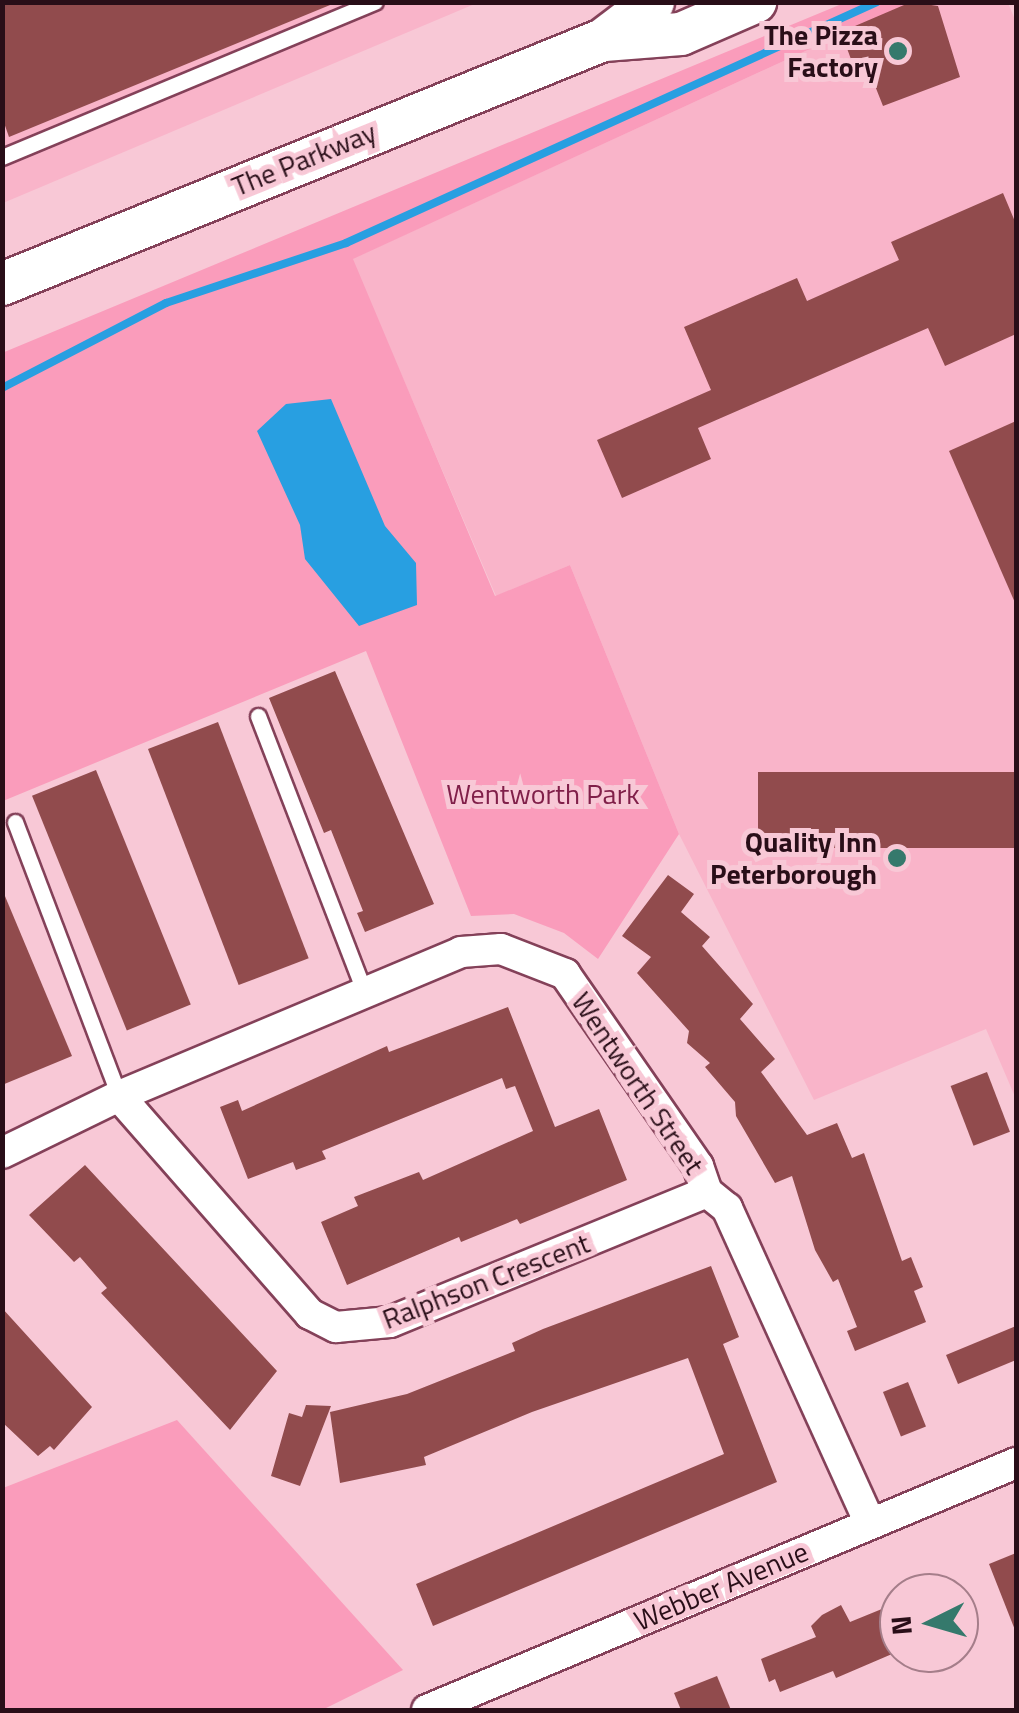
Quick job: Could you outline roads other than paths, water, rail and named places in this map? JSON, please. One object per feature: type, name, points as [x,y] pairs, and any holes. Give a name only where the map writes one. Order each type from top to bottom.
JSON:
[{"type":"main road","name":"The Parkway","points":[[4,283],[603,40],[653,2]]},
{"type":"main road","name":"The Parkway","points":[[603,40],[681,34],[755,2]]},
{"type":"street","name":"Wentworth Street","points":[[2,1153],[119,1096],[461,952],[501,949],[565,974],[698,1166],[708,1192],[727,1208],[870,1523]]},
{"type":"street","name":"Ralphson Crescent","points":[[119,1096],[310,1314],[336,1327],[390,1322],[708,1192]]},
{"type":"street","name":"Webber Avenue","points":[[427,1710],[1016,1463]]},
{"type":"lane","points":[[2,157],[375,2]]},
{"type":"lane","points":[[258,716],[365,993]]},
{"type":"lane","points":[[15,822],[119,1096]]},
{"type":"water","points":[[331,399],[385,526],[416,563],[417,605],[359,626],[305,559],[300,525],[257,431],[286,404]]},
{"type":"waterway","points":[[2,388],[166,303],[346,243],[877,2]]},
{"type":"place","name":"The Pizza Factory","points":[[898,51]]},
{"type":"place","name":"Quality Inn Peterborough","points":[[897,858]]},
{"type":"park label","name":"Wentworth Park","points":[[543,794]]}]
